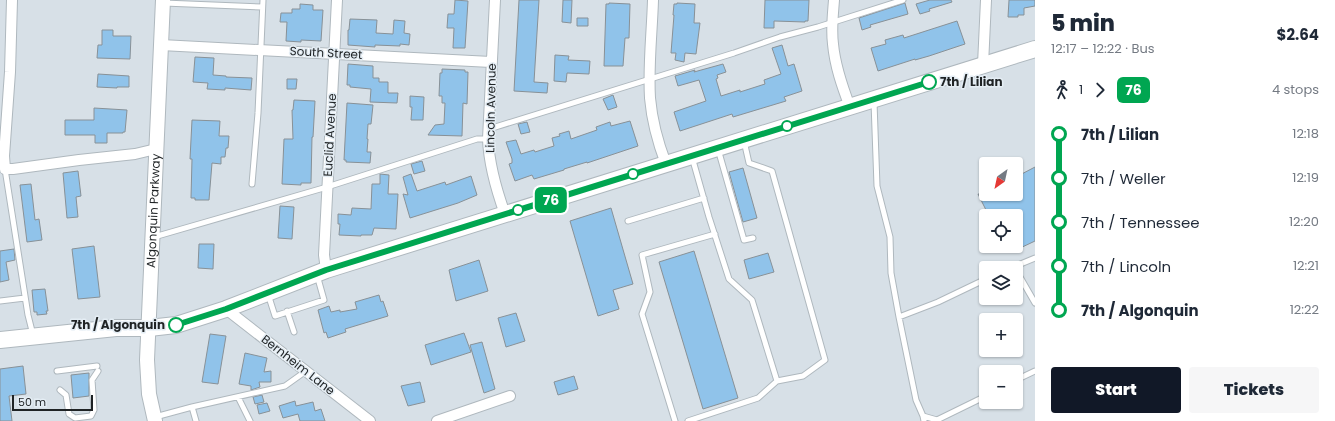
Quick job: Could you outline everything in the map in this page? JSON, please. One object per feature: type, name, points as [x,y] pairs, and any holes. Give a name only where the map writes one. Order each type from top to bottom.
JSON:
[{"type":"main road","name":"Algonquin Parkway","points":[[154,419],[149,394],[147,360],[163,1]]},
{"type":"main road","points":[[0,340],[116,328],[149,328],[176,325],[226,309],[321,272],[1035,49]]},
{"type":"street","points":[[12,0],[10,72],[4,156],[5,169],[135,154],[156,149]]},
{"type":"street","name":"Euclid Avenue","points":[[321,272],[324,255],[337,0]]},
{"type":"street","name":"Lincoln Avenue","points":[[494,0],[489,155],[493,175],[505,214]]},
{"type":"street","points":[[654,0],[650,99],[658,142],[666,164]]},
{"type":"street","points":[[834,0],[833,42],[835,60],[841,86],[850,107]]},
{"type":"street","points":[[983,65],[986,0]]},
{"type":"street","name":"South Street","points":[[161,45],[491,62]]},
{"type":"street","name":"Bernheim Lane","points":[[226,309],[370,421]]},
{"type":"street","points":[[437,421],[510,396]]},
{"type":"lane","points":[[252,184],[258,113],[263,0]]},
{"type":"lane","points":[[152,238],[327,187],[477,139],[650,79],[780,37],[903,0]]},
{"type":"lane","points":[[163,1],[262,7]]},
{"type":"lane","points":[[874,99],[877,186],[890,237],[891,273],[916,400],[924,418],[937,420],[979,399]]},
{"type":"lane","points":[[688,421],[758,398],[777,381],[803,376],[825,360],[772,171],[749,163],[744,140]]},
{"type":"lane","points":[[717,148],[744,240],[753,238]]},
{"type":"lane","points":[[692,156],[729,279],[752,300],[777,381]]},
{"type":"lane","points":[[5,169],[25,298],[34,336]]},
{"type":"lane","points":[[628,220],[704,198]]},
{"type":"lane","points":[[675,421],[642,314],[650,292],[642,255],[715,234]]},
{"type":"lane","points":[[1023,264],[1035,258]]},
{"type":"lane","points":[[268,293],[275,316],[324,300],[321,272]]},
{"type":"lane","points":[[899,317],[938,302],[979,282]]},
{"type":"lane","points":[[1023,283],[1035,303]]},
{"type":"lane","points":[[0,301],[25,298]]},
{"type":"lane","points":[[288,312],[294,332]]},
{"type":"lane","points":[[58,371],[97,369],[92,380],[94,410],[91,416],[75,418],[69,414],[66,395],[60,390]]},
{"type":"lane","points":[[154,419],[192,407],[285,386],[306,371]]},
{"type":"lane","points":[[1023,377],[1035,371]]},
{"type":"lane","points":[[238,397],[250,421]]},
{"type":"lane","points":[[192,407],[196,421]]},
{"type":"building","points":[[455,0],[468,1],[465,48],[453,48],[454,28],[447,28],[448,14],[454,14]]},
{"type":"building","points":[[519,0],[539,0],[534,82],[548,83],[547,93],[514,91]]},
{"type":"building","points":[[563,0],[572,0],[571,23],[562,22]]},
{"type":"building","points":[[765,0],[809,0],[808,21],[774,21],[774,28],[764,28]]},
{"type":"building","points":[[930,0],[951,0],[952,2],[929,9],[930,11],[920,14],[916,4]]},
{"type":"building","points":[[1009,0],[1035,0],[1035,6],[1024,8],[1024,15],[1018,15],[1018,17],[1008,17]]},
{"type":"building","points":[[905,3],[908,14],[870,25],[871,27],[862,30],[859,18]]},
{"type":"building","points":[[300,4],[313,5],[313,10],[323,10],[321,41],[286,41],[287,22],[280,22],[281,13],[292,13],[292,9],[300,9]]},
{"type":"building","points":[[606,4],[630,4],[629,38],[625,38],[623,66],[604,66]]},
{"type":"building","points":[[674,4],[695,4],[694,23],[700,23],[696,54],[685,53],[684,62],[675,60],[676,53],[671,53]]},
{"type":"building","points":[[577,18],[588,18],[588,26],[577,26]]},
{"type":"building","points":[[350,19],[377,20],[376,33],[393,34],[394,20],[405,21],[404,33],[410,34],[409,45],[375,45],[375,47],[348,45]]},
{"type":"building","points":[[957,21],[965,44],[878,71],[871,48],[886,44],[885,40],[903,35],[904,38]]},
{"type":"building","points":[[102,30],[113,30],[113,36],[131,36],[130,59],[97,58],[98,45],[102,45]]},
{"type":"building","points":[[782,45],[788,66],[794,64],[802,91],[784,97],[786,101],[733,117],[732,114],[680,131],[674,112],[706,101],[699,80],[678,86],[675,76],[723,64],[726,72],[717,75],[718,78],[716,79],[721,96],[740,90],[740,92],[765,84],[764,80],[781,74],[772,48]]},
{"type":"building","points":[[555,55],[569,56],[568,60],[590,61],[589,74],[567,73],[566,82],[554,81]]},
{"type":"building","points":[[195,57],[214,58],[213,75],[252,78],[251,90],[225,88],[225,90],[207,89],[208,83],[193,82]]},
{"type":"building","points":[[348,64],[373,66],[373,78],[379,78],[379,82],[388,82],[388,93],[398,93],[397,103],[370,102],[371,89],[350,87],[350,85],[347,85]]},
{"type":"building","points":[[442,69],[465,70],[465,72],[468,72],[467,104],[463,103],[462,136],[428,135],[435,125],[444,124],[445,103],[442,103],[442,96],[439,96],[440,73],[442,73]]},
{"type":"building","points":[[98,74],[129,76],[129,87],[97,87]]},
{"type":"building","points":[[287,79],[297,79],[296,89],[287,89]]},
{"type":"building","points":[[613,95],[617,107],[608,110],[603,99]]},
{"type":"building","points":[[410,96],[424,97],[423,120],[411,120],[412,107],[410,107]]},
{"type":"building","points":[[294,100],[315,101],[312,137],[311,183],[301,183],[301,185],[282,184],[284,139],[293,139],[292,110]]},
{"type":"building","points":[[347,103],[373,105],[371,124],[368,124],[367,139],[367,152],[371,152],[370,163],[346,162],[346,160],[344,160]]},
{"type":"building","points":[[94,108],[127,110],[125,132],[107,133],[107,143],[95,143],[95,135],[65,135],[65,120],[94,120]]},
{"type":"building","points":[[192,120],[220,121],[219,136],[229,136],[228,148],[226,148],[225,157],[221,157],[221,164],[212,163],[209,200],[195,200],[195,198],[191,198],[192,159],[190,159]]},
{"type":"building","points":[[630,121],[638,146],[534,179],[532,175],[515,181],[509,164],[512,163],[512,159],[506,142],[516,140],[521,154],[534,150],[535,152],[554,146],[552,138],[560,136],[559,134],[569,131],[571,139],[597,130],[596,127],[610,122],[611,126]]},
{"type":"building","points":[[527,122],[530,132],[521,134],[518,124]]},
{"type":"building","points":[[422,161],[425,171],[414,174],[411,164]]},
{"type":"building","points":[[1035,167],[1035,241],[1023,247],[1023,209],[986,209],[982,201],[1023,201],[1023,173]]},
{"type":"building","points":[[743,168],[757,218],[743,222],[729,172]]},
{"type":"building","points":[[78,171],[81,196],[76,197],[78,217],[67,218],[63,173]]},
{"type":"building","points":[[380,174],[389,175],[388,194],[398,194],[396,229],[374,228],[372,235],[339,235],[340,224],[338,224],[338,214],[351,215],[352,208],[371,209],[372,184],[380,184]]},
{"type":"building","points":[[411,174],[417,191],[445,182],[446,185],[471,176],[477,195],[458,203],[410,218],[403,194],[408,195],[403,177]]},
{"type":"building","points":[[31,184],[35,220],[39,219],[42,240],[27,242],[20,185]]},
{"type":"building","points":[[280,206],[294,207],[292,239],[278,238]]},
{"type":"building","points":[[611,208],[633,284],[613,290],[619,309],[598,316],[570,221]]},
{"type":"building","points":[[199,244],[214,244],[213,269],[198,268]]},
{"type":"building","points":[[94,246],[100,297],[78,299],[72,249]]},
{"type":"building","points":[[14,249],[15,260],[6,262],[9,280],[0,282],[0,251]]},
{"type":"building","points":[[694,251],[738,398],[703,409],[659,262]]},
{"type":"building","points":[[768,253],[774,272],[749,279],[744,260]]},
{"type":"building","points":[[479,260],[488,291],[456,301],[449,270]]},
{"type":"building","points":[[45,289],[48,311],[46,311],[47,314],[37,315],[37,312],[34,312],[32,290]]},
{"type":"building","points":[[379,295],[381,302],[383,301],[388,316],[345,329],[346,332],[328,338],[326,332],[324,333],[318,310],[329,306],[331,312],[357,309],[355,302]]},
{"type":"building","points":[[516,313],[525,341],[506,347],[498,318]]},
{"type":"building","points":[[464,333],[471,352],[431,365],[425,345]]},
{"type":"building","points":[[210,334],[226,336],[218,384],[202,382]]},
{"type":"building","points":[[482,342],[495,389],[484,393],[470,345]]},
{"type":"building","points":[[245,353],[267,358],[264,372],[271,371],[271,382],[259,382],[260,387],[251,390],[251,386],[239,384]]},
{"type":"building","points":[[23,366],[26,394],[9,396],[12,421],[0,421],[0,369]]},
{"type":"building","points":[[89,373],[89,396],[73,398],[71,375]]},
{"type":"building","points":[[574,376],[578,389],[558,395],[554,382]]},
{"type":"building","points":[[420,382],[425,402],[408,406],[401,386]]},
{"type":"building","points":[[262,395],[264,402],[255,404],[253,397]]},
{"type":"building","points":[[295,401],[296,406],[313,402],[315,411],[321,409],[325,421],[300,421],[298,414],[283,418],[279,406]]},
{"type":"building","points":[[267,403],[270,411],[259,414],[257,405]]},
{"type":"bus line","name":"76","points":[[176,325],[226,309],[326,270],[929,82]]},
{"type":"place","name":"7th / Lilian","points":[[929,82]]},
{"type":"place","name":"7th / Algonquin","points":[[176,325]]}]
